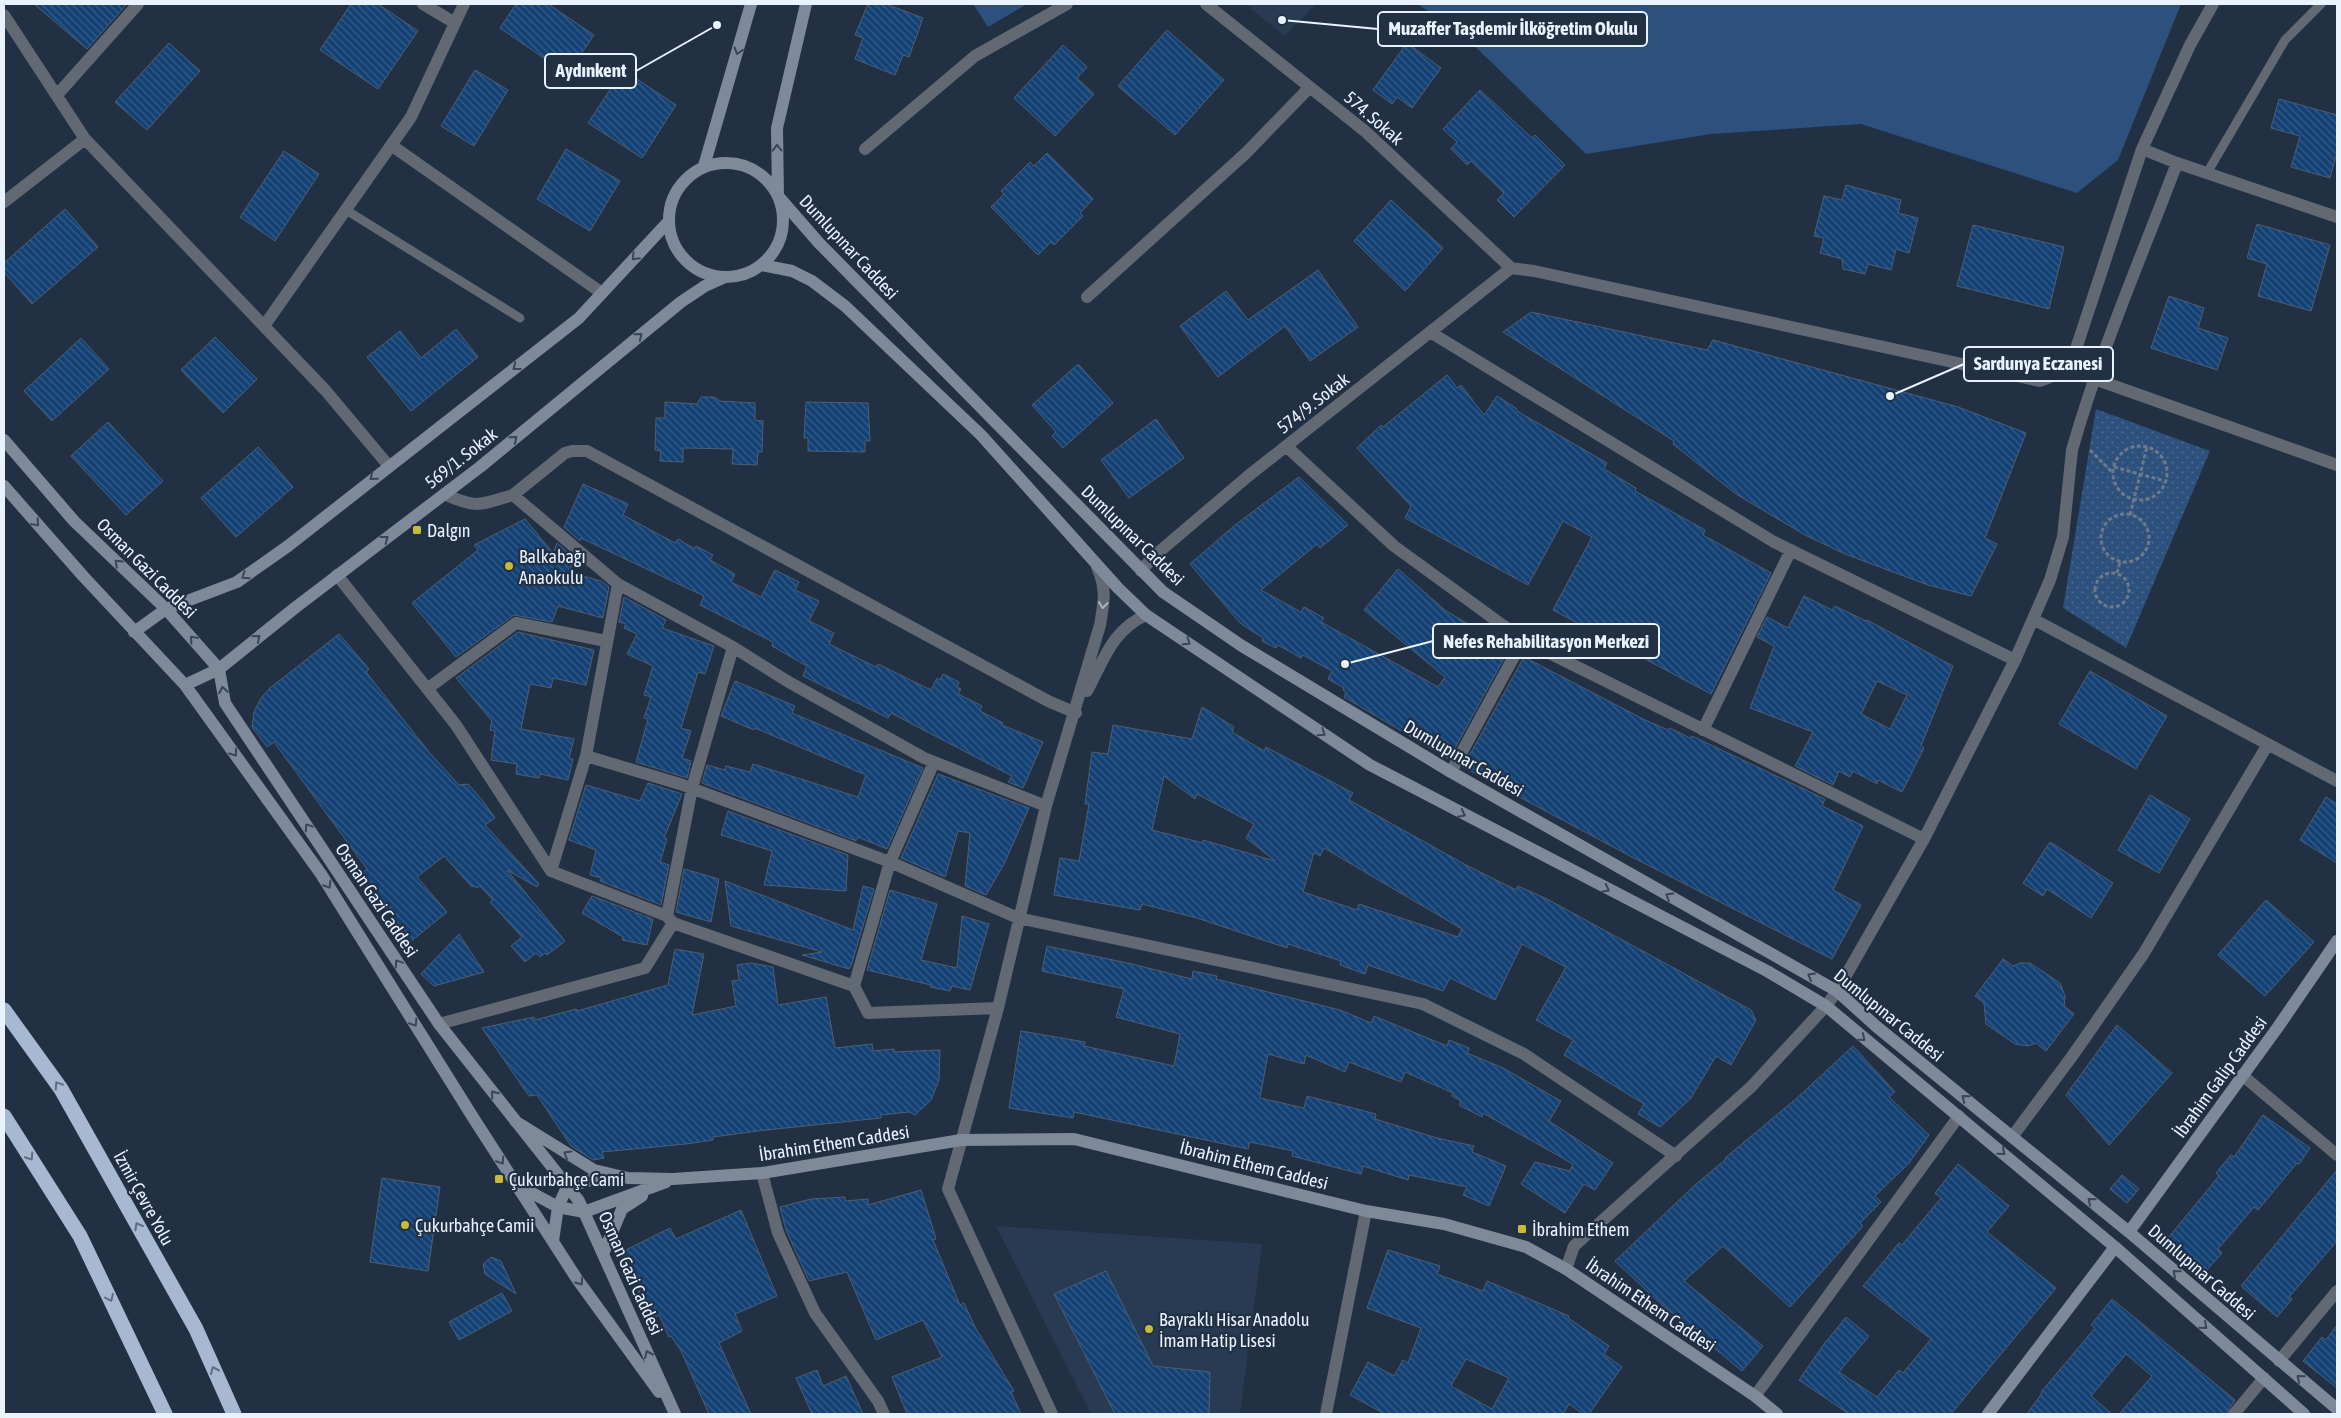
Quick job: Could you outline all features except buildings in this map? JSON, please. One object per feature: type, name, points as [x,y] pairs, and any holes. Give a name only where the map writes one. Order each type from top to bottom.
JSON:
[{"type":"highway","name":"İzmir Çevre Yolu","points":[[4,1010],[70,1106],[196,1329],[234,1414]]},
{"type":"highway","points":[[4,1116],[80,1236],[165,1414]]},
{"type":"main road","points":[[704,166],[751,4]]},
{"type":"main road","name":"Dumlupınar Caddesi","points":[[806,4],[777,128],[778,196],[819,243],[1163,592],[1242,646],[1451,772],[1837,991],[1877,1027],[2129,1232],[2337,1409]]},
{"type":"main road","points":[[722,162],[739,164],[755,171],[769,182],[778,196],[783,215],[782,234],[774,252],[761,265],[744,274],[725,277],[708,274],[692,266],[680,254],[671,239],[668,222],[670,204],[678,188],[689,175],[704,166],[722,162]]},
{"type":"main road","points":[[134,632],[166,609],[237,582],[288,546],[388,465],[579,318],[668,222]]},
{"type":"main road","name":"Dumlupınar Caddesi","points":[[761,265],[778,267],[805,278],[845,306],[981,435],[1118,588],[1146,615],[1370,765],[1767,971],[1826,1006],[2115,1247],[2304,1414]]},
{"type":"main road","name":"569/1. Sokak","points":[[185,685],[219,669],[480,467],[681,302],[705,286],[725,277]]},
{"type":"main road","name":"Osman Gazi Caddesi","points":[[4,440],[74,521],[166,609],[219,669],[225,703],[438,1024],[579,1201],[675,1414]]},
{"type":"main road","name":"Osman Gazi Caddesi","points":[[4,486],[134,632],[185,685],[321,874],[577,1279],[675,1414]]},
{"type":"main road","name":"İbrahim Galip Caddesi","points":[[2129,1232],[2336,944]]},
{"type":"main road","name":"İbrahim Ethem Caddesi","points":[[516,1121],[594,1170],[628,1178],[673,1180],[762,1173],[961,1140],[1074,1139],[1366,1211],[1444,1224],[1526,1247],[1566,1269],[1755,1396],[1777,1414]]},
{"type":"main road","name":"İbrahim Ethem Caddesi","points":[[568,1187],[611,1174]]},
{"type":"main road","name":"İbrahim Ethem Caddesi","points":[[584,1212],[673,1180]]},
{"type":"main road","name":"İbrahim Ethem Caddesi","points":[[603,1254],[622,1209],[673,1180]]},
{"type":"main road","points":[[516,1184],[558,1207],[584,1212]]},
{"type":"main road","points":[[553,1241],[558,1207],[568,1187]]},
{"type":"main road","points":[[1988,1414],[2115,1247]]},
{"type":"street","points":[[57,95],[138,4]]},
{"type":"street","points":[[423,4],[455,23]]},
{"type":"street","points":[[264,326],[411,117],[464,4]]},
{"type":"street","points":[[865,149],[975,56],[1067,4]]},
{"type":"street","name":"574. Sokak","points":[[1206,4],[1366,132],[1511,268]]},
{"type":"street","points":[[2069,370],[2142,149],[2190,45],[2213,4]]},
{"type":"street","points":[[4,15],[85,139],[326,391],[388,465]]},
{"type":"street","points":[[1087,297],[1246,153],[1310,87]]},
{"type":"street","points":[[4,202],[85,139]]},
{"type":"street","points":[[392,145],[602,293]]},
{"type":"street","points":[[2142,149],[2177,163],[2337,217]]},
{"type":"street","points":[[1566,1269],[1574,1246],[1751,1087],[1826,1006],[1837,991],[1924,839],[2015,660],[2050,580],[2063,537],[2072,450],[2095,378],[2177,163]]},
{"type":"street","points":[[1511,268],[1534,271],[2040,380],[2069,370],[2337,465]]},
{"type":"street","name":"574/9. Sokak","points":[[1141,571],[1154,557],[1286,446],[1511,268]]},
{"type":"street","points":[[1430,332],[1774,542],[2015,660]]},
{"type":"street","points":[[1286,446],[1394,546],[1523,640],[1924,839]]},
{"type":"street","points":[[444,494],[465,504],[478,505],[513,495],[565,454],[572,451],[587,451],[1048,701],[1076,713]]},
{"type":"street","points":[[513,495],[618,584],[733,647],[787,682],[934,762],[1046,806]]},
{"type":"street","points":[[1703,730],[1791,550]]},
{"type":"street","points":[[1052,1414],[948,1189],[998,1008],[1046,806],[1076,713],[1100,625],[1104,600],[1104,582],[1093,558]]},
{"type":"street","points":[[337,576],[456,725],[551,871],[670,920],[854,986],[868,1013],[998,1008]]},
{"type":"street","points":[[551,871],[586,756],[618,584]]},
{"type":"street","points":[[1076,713],[1113,640],[1133,620],[1146,615]]},
{"type":"street","points":[[2033,618],[2337,781]]},
{"type":"street","points":[[427,689],[516,623],[606,641]]},
{"type":"street","points":[[1451,772],[1523,640]]},
{"type":"street","points":[[438,1024],[644,968],[670,920],[692,788],[733,647]]},
{"type":"street","points":[[2012,1137],[2073,1055],[2144,953],[2268,744]]},
{"type":"street","points":[[586,756],[692,788],[890,862],[1018,918],[1422,1004],[1524,1054],[1676,1156]]},
{"type":"street","points":[[854,986],[890,862],[934,762]]},
{"type":"street","points":[[2242,1075],[2337,1155]]},
{"type":"street","points":[[1755,1396],[1959,1116]]},
{"type":"street","points":[[762,1173],[778,1233],[815,1313],[878,1401],[884,1414]]},
{"type":"street","points":[[1330,1413],[1366,1211]]},
{"type":"street","points":[[2279,1360],[2337,1290]]},
{"type":"street","points":[[2234,1414],[2264,1378]]},
{"type":"lane","points":[[2207,173],[2285,40],[2321,4]]},
{"type":"lane","points":[[346,210],[520,318]]},
{"type":"path","points":[[2076,437],[2113,473]]},
{"type":"path","points":[[2133,446],[2147,447],[2158,453],[2164,460],[2166,468],[2165,481],[2158,492],[2151,497],[2133,499],[2118,489],[2113,473],[2118,456],[2133,446]]},
{"type":"path","points":[[2130,515],[2147,447]]},
{"type":"path","points":[[2114,467],[2165,481]]},
{"type":"path","points":[[2122,514],[2130,515],[2138,518],[2148,530],[2148,546],[2139,558],[2120,562],[2109,556],[2104,550],[2101,535],[2108,521],[2122,514]]},
{"type":"path","points":[[2116,573],[2120,562]]},
{"type":"path","points":[[2111,572],[2116,573],[2122,576],[2128,585],[2128,596],[2120,605],[2114,607],[2103,605],[2096,596],[2095,585],[2101,576],[2111,572]]},
{"type":"shaded area","points":[[973,4],[1027,4],[988,27]]},
{"type":"shaded area","points":[[1246,4],[1316,4],[1284,36]]},
{"type":"shaded area","points":[[1417,4],[2181,4],[2118,160],[2077,193],[1861,124],[1711,134],[1586,154],[1457,29]]},
{"type":"shaded area","points":[[2096,409],[2210,451],[2126,648],[2063,608]]},
{"type":"shaded area","name":"Bayraklı Hisar Anadolu İmam Hatip Lisesi","points":[[996,1226],[1262,1244],[1240,1414],[1091,1414]]},
{"type":"place","name":"Muzaffer Taşdemir İlköğretim Okulu","points":[[1282,20]]},
{"type":"place","name":"Aydınkent","points":[[717,25]]},
{"type":"place","name":"Sardunya Eczanesi","points":[[1890,396]]},
{"type":"place","name":"Dalgın","points":[[417,530]]},
{"type":"place","name":"Balkabağı Anaokulu","points":[[509,566]]},
{"type":"place","name":"Nefes Rehabilitasyon Merkezi","points":[[1345,664]]},
{"type":"place","name":"Çukurbahçe Cami","points":[[499,1179]]},
{"type":"place","name":"Çukurbahçe Camii","points":[[405,1225]]},
{"type":"place","name":"İbrahim Ethem","points":[[1522,1229]]},
{"type":"place","name":"Bayraklı Hisar Anadolu İmam Hatip Lisesi","points":[[1149,1329]]}]
